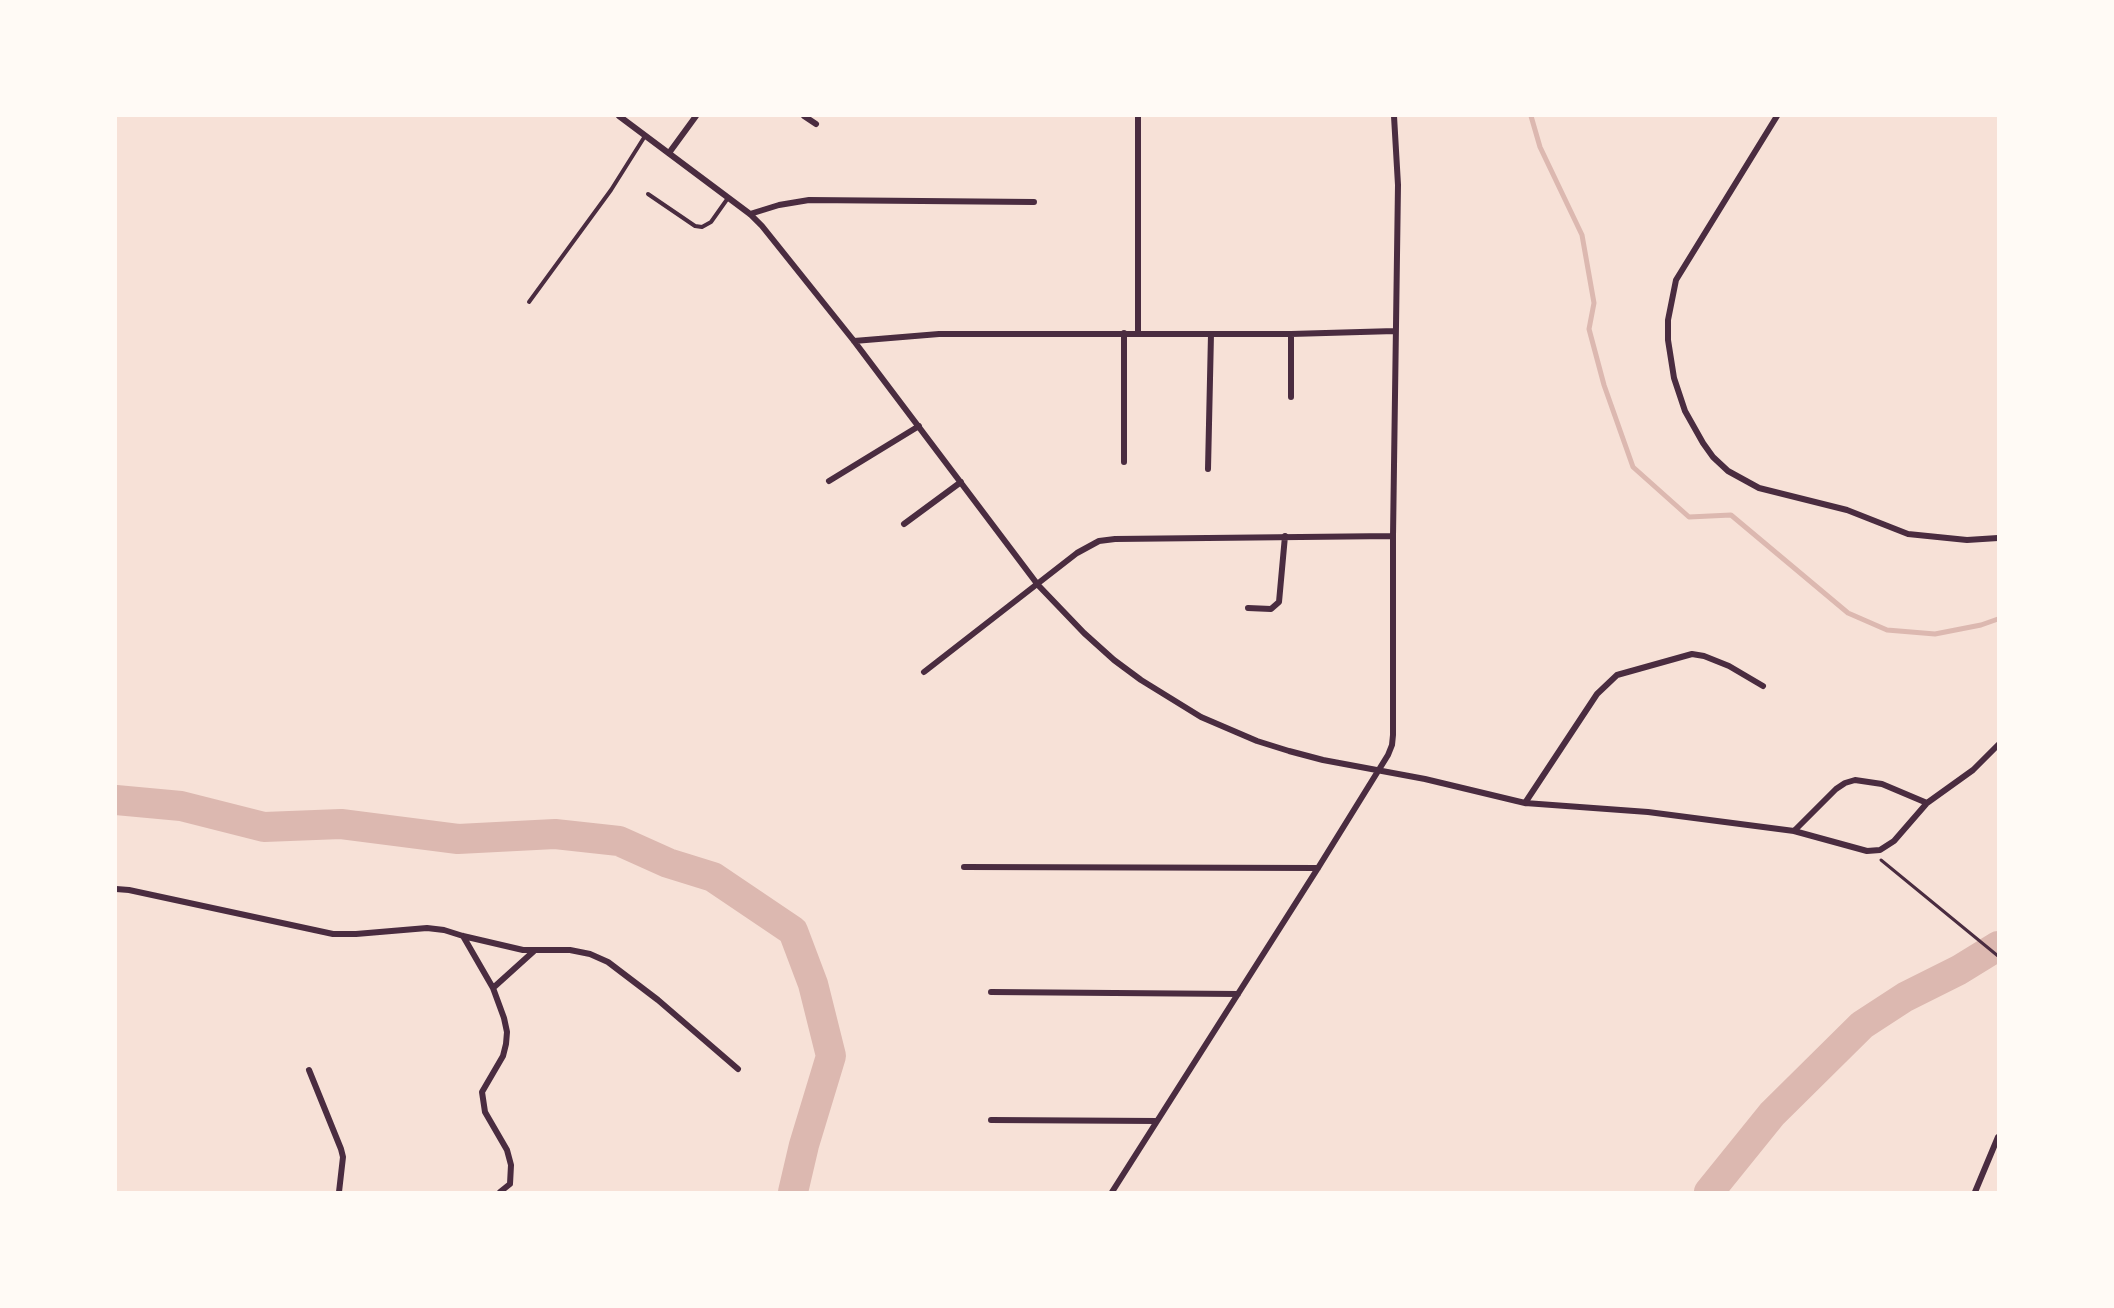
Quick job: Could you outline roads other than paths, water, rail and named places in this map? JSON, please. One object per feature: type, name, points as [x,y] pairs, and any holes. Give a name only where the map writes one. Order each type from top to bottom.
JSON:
[{"type":"street","points":[[619,116],[750,214],[784,252],[854,341],[1038,585],[1084,633],[1114,660],[1201,717],[1257,741],[1323,760],[1379,769],[1525,803],[1638,811],[1794,831],[1867,850],[1880,850],[1894,841],[1927,803],[1973,771],[1998,745]]},
{"type":"street","points":[[669,153],[696,116]]},
{"type":"street","points":[[804,116],[816,124]]},
{"type":"street","points":[[1138,116],[1138,333]]},
{"type":"street","points":[[1112,1192],[1388,755],[1393,735],[1393,536],[1398,185],[1394,116]]},
{"type":"street","points":[[1777,116],[1676,280],[1668,320],[1668,340],[1674,378],[1685,411],[1713,457],[1728,471],[1759,488],[1847,510],[1908,534],[1967,540],[1998,538]]},
{"type":"street","points":[[750,214],[779,205],[809,200],[1034,202]]},
{"type":"street","points":[[854,341],[939,334],[1291,334],[1395,331]]},
{"type":"street","points":[[1124,333],[1124,462]]},
{"type":"street","points":[[1208,469],[1211,334]]},
{"type":"street","points":[[1291,334],[1291,397]]},
{"type":"street","points":[[830,481],[919,426]]},
{"type":"street","points":[[904,524],[961,482]]},
{"type":"street","points":[[924,672],[1077,553],[1099,541],[1285,536],[1393,536]]},
{"type":"street","points":[[1248,608],[1271,609],[1279,602],[1285,536]]},
{"type":"street","points":[[1525,803],[1597,694],[1617,675],[1692,654],[1729,666],[1763,686]]},
{"type":"street","points":[[1794,831],[1836,789],[1855,780],[1882,783],[1927,803]]},
{"type":"street","points":[[964,867],[1318,868]]},
{"type":"street","points":[[116,889],[333,934],[427,928],[534,951],[570,950],[590,954],[608,962],[658,1000],[738,1069]]},
{"type":"street","points":[[463,936],[493,988],[504,1018],[506,1044],[503,1056],[485,1084],[482,1100],[490,1122],[507,1150],[511,1166],[510,1184],[500,1192]]},
{"type":"street","points":[[493,988],[534,951]]},
{"type":"street","points":[[991,992],[1238,994]]},
{"type":"street","points":[[309,1070],[343,1157],[339,1192]]},
{"type":"street","points":[[991,1120],[1157,1121]]},
{"type":"street","points":[[1975,1192],[1998,1137]]},
{"type":"lane","points":[[529,302],[611,190],[646,135]]},
{"type":"lane","points":[[648,194],[695,225],[702,227],[711,222],[729,198]]},
{"type":"waterway","points":[[1531,116],[1540,147],[1582,235],[1594,303],[1589,329],[1604,385],[1633,467],[1689,517],[1731,515],[1848,613],[1887,630],[1935,634],[1981,625],[1998,619]]},
{"type":"waterway","points":[[116,800],[181,806],[264,827],[341,824],[458,839],[555,834],[619,841],[668,863],[713,877],[793,931],[813,984],[831,1056],[804,1145],[793,1192]]},
{"type":"waterway","points":[[1709,1192],[1772,1114],[1862,1025],[1905,997],[1959,970],[1998,946]]}]
